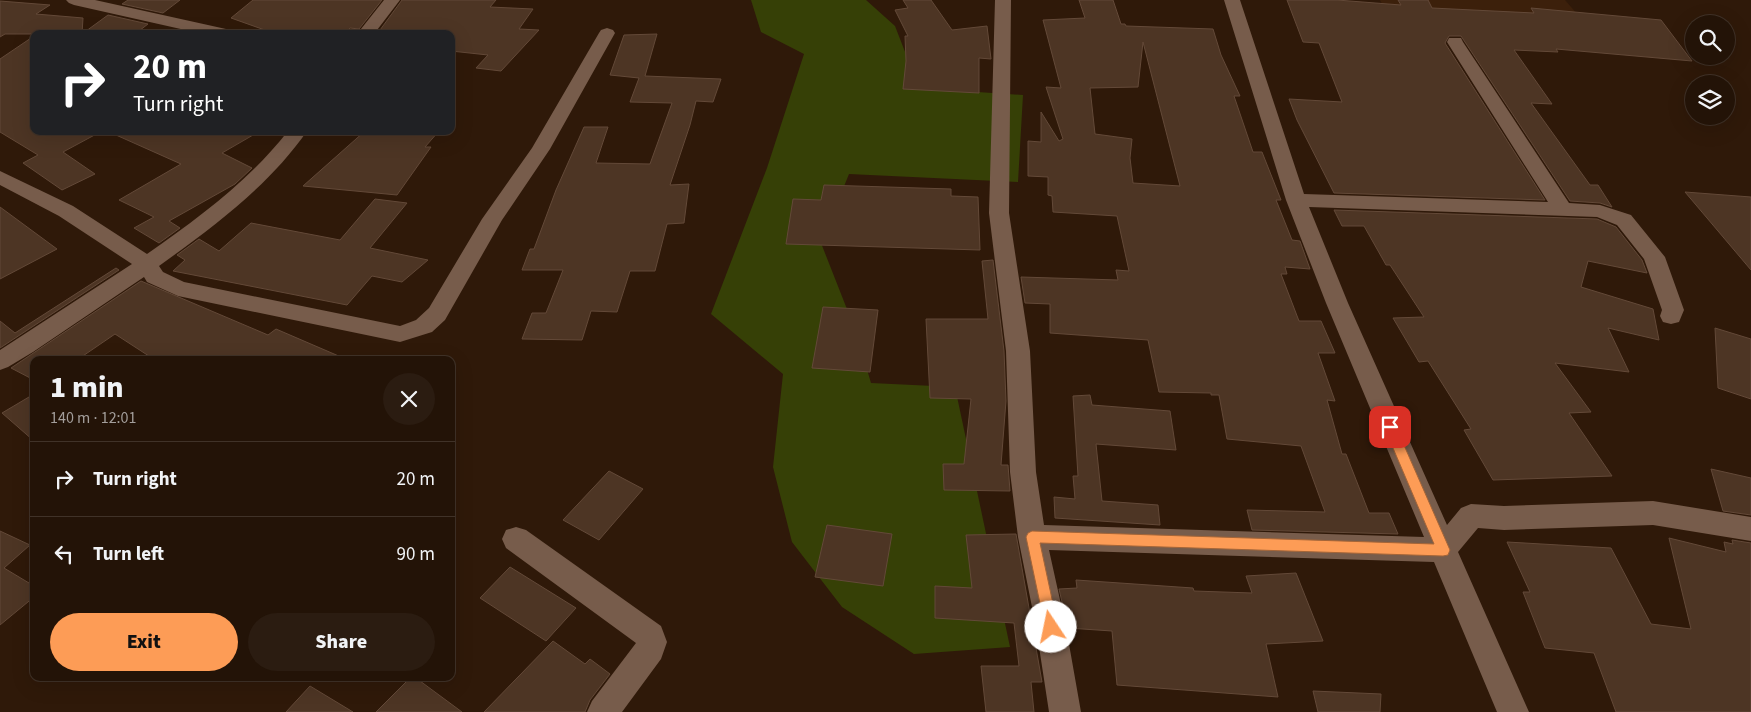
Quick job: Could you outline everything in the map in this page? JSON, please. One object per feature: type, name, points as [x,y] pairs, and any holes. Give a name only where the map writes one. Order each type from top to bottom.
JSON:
[{"type":"street","points":[[74,0],[109,3],[211,30]]},
{"type":"street","points":[[368,30],[392,0]]},
{"type":"street","points":[[1003,0],[999,213],[1018,350],[1023,472],[1032,537],[1051,627],[1065,712]]},
{"type":"street","points":[[1232,0],[1296,200],[1337,303],[1513,712]]},
{"type":"street","points":[[0,177],[66,211],[148,265],[155,277],[178,288],[400,334],[424,326],[437,314],[492,219],[541,149],[607,33]]},
{"type":"street","points":[[1455,42],[1563,208]]},
{"type":"street","points":[[0,361],[148,265],[214,214],[262,173],[295,135]]},
{"type":"street","points":[[1296,200],[1563,208],[1600,212],[1624,220],[1654,257],[1673,310],[1672,316]]},
{"type":"street","points":[[1443,550],[1470,516],[1504,518],[1653,513],[1751,529]]},
{"type":"street","points":[[1032,537],[1443,550]]},
{"type":"street","points":[[516,539],[650,636],[652,642],[650,649],[603,712]]},
{"type":"shaded area","points":[[1380,0],[1565,0],[1598,38],[1392,25]]},
{"type":"green space","points":[[751,0],[866,0],[895,26],[919,88],[1023,95],[1018,182],[849,174],[821,243],[856,332],[871,383],[955,387],[1010,647],[914,654],[842,607],[792,542],[773,467],[783,374],[711,314],[767,168],[804,54],[761,32]]},
{"type":"building","points":[[128,0],[180,0],[163,13],[122,4]]},
{"type":"building","points":[[253,0],[382,0],[359,29],[265,30],[231,18]]},
{"type":"building","points":[[402,0],[496,0],[490,7],[533,9],[519,29],[539,30],[501,71],[476,68],[488,55],[455,51],[455,30],[380,30]]},
{"type":"building","points":[[903,0],[931,0],[952,30],[987,26],[991,59],[979,58],[979,93],[903,89],[906,61],[905,36],[908,36],[895,10],[908,8]]},
{"type":"building","points":[[1079,0],[1113,0],[1121,24],[1126,26],[1213,29],[1221,55],[1240,96],[1234,96],[1253,152],[1262,152],[1281,200],[1276,200],[1292,240],[1300,241],[1310,269],[1285,267],[1287,274],[1281,274],[1299,321],[1321,321],[1335,353],[1318,353],[1335,401],[1327,400],[1342,454],[1346,454],[1369,513],[1389,513],[1398,534],[1252,530],[1247,510],[1325,512],[1301,446],[1227,439],[1219,395],[1211,395],[1211,393],[1159,392],[1148,340],[1050,333],[1050,304],[1025,303],[1021,277],[1118,280],[1116,270],[1129,271],[1117,216],[1053,212],[1052,196],[1048,195],[1048,177],[1028,176],[1028,141],[1041,142],[1041,112],[1059,141],[1063,139],[1046,87],[1061,88],[1043,20],[1085,18]],"holes":[[[1143,42],[1180,186],[1133,183],[1130,158],[1132,139],[1095,134],[1090,88],[1138,87]]]},
{"type":"building","points":[[1287,0],[1337,0],[1401,5],[1398,0],[1428,0],[1432,8],[1534,13],[1531,8],[1661,20],[1685,52],[1685,60],[1556,49],[1558,52],[1514,50],[1552,104],[1531,103],[1590,185],[1598,185],[1612,207],[1600,203],[1570,201],[1461,36],[1449,36],[1445,43],[1545,200],[1334,193],[1297,120],[1289,99],[1342,102],[1319,43],[1303,42]]},
{"type":"building","points":[[0,1],[50,5],[36,14],[83,18],[82,30],[30,30],[30,34],[5,34],[0,37]]},
{"type":"building","points":[[108,15],[148,24],[140,30],[87,30]]},
{"type":"building","points":[[657,34],[645,76],[721,79],[713,102],[696,101],[670,185],[689,184],[684,223],[667,224],[655,271],[630,271],[617,312],[591,311],[582,340],[522,339],[532,313],[546,313],[563,270],[522,270],[530,249],[534,249],[556,190],[584,127],[608,127],[596,163],[650,164],[672,103],[630,102],[639,78],[610,75],[624,35]]},
{"type":"building","points":[[30,39],[30,135],[95,135],[63,152],[95,174],[62,190],[23,163],[38,155],[0,132],[0,59]]},
{"type":"building","points":[[116,135],[253,135],[222,153],[252,168],[235,184],[169,221],[180,228],[159,243],[134,228],[154,217],[119,200],[181,164]]},
{"type":"building","points":[[360,135],[436,135],[425,147],[431,147],[397,195],[303,186]]},
{"type":"building","points":[[824,185],[951,189],[951,196],[978,197],[980,250],[786,244],[793,199],[821,200]]},
{"type":"building","points":[[1685,192],[1751,197],[1751,270]]},
{"type":"building","points":[[375,199],[407,203],[370,248],[428,260],[402,282],[372,276],[347,305],[173,271],[185,260],[177,255],[199,239],[219,251],[251,223],[340,240]]},
{"type":"building","points":[[0,207],[57,249],[0,279]]},
{"type":"building","points":[[1334,210],[1597,219],[1616,227],[1642,260],[1647,273],[1588,261],[1581,287],[1653,309],[1659,340],[1608,328],[1629,372],[1555,363],[1591,412],[1569,413],[1612,476],[1493,480],[1464,430],[1471,429],[1428,361],[1419,362],[1393,318],[1424,317],[1390,265],[1386,265],[1364,226],[1342,226]]},
{"type":"building","points":[[993,260],[1004,351],[1006,401],[1001,465],[1008,465],[1010,491],[944,490],[943,464],[964,464],[971,399],[930,398],[926,319],[988,319],[982,261]]},
{"type":"building","points":[[116,268],[119,270],[0,348],[0,321],[15,333]]},
{"type":"building","points":[[141,281],[268,335],[276,329],[339,356],[149,356],[115,334],[83,356],[30,356],[30,378],[11,368]]},
{"type":"building","points":[[823,307],[878,310],[870,372],[812,368]]},
{"type":"building","points":[[1715,328],[1751,339],[1751,399],[1718,388]]},
{"type":"building","points":[[1090,395],[1092,405],[1170,411],[1176,450],[1096,444],[1102,501],[1158,505],[1160,525],[1055,518],[1054,497],[1075,499],[1073,476],[1078,476],[1073,396]]},
{"type":"building","points":[[30,396],[30,438],[2,413]]},
{"type":"building","points":[[1711,469],[1751,478],[1751,515],[1723,511]]},
{"type":"building","points":[[609,471],[643,489],[599,540],[563,520]]},
{"type":"building","points":[[827,525],[892,534],[883,586],[815,577]]},
{"type":"building","points":[[0,531],[30,545],[4,568],[30,584],[30,600],[0,625]]},
{"type":"building","points":[[1016,534],[1042,682],[1031,682],[1034,712],[986,712],[981,666],[1019,666],[1014,623],[935,618],[935,586],[972,588],[966,535]]},
{"type":"building","points":[[1669,538],[1726,552],[1724,542],[1733,544],[1732,540],[1751,543],[1751,712],[1616,712],[1594,653],[1545,648],[1523,592],[1530,592],[1507,542],[1611,548],[1651,624],[1691,629]]},
{"type":"building","points":[[510,567],[576,608],[546,641],[480,598]]},
{"type":"building","points":[[1296,573],[1323,641],[1266,644],[1278,697],[1117,685],[1112,631],[1068,628],[1059,589],[1077,588],[1076,580],[1193,588],[1194,591],[1252,593],[1246,576]]},
{"type":"building","points":[[553,641],[585,664],[590,659],[610,674],[590,700],[585,712],[484,712]]},
{"type":"building","points":[[407,681],[420,681],[462,712],[376,712]]},
{"type":"building","points":[[310,686],[353,712],[286,712]]},
{"type":"building","points":[[1313,691],[1381,694],[1380,712],[1318,712]]},
{"type":"route","points":[[1051,627],[1032,537],[1443,550],[1390,427]]}]
